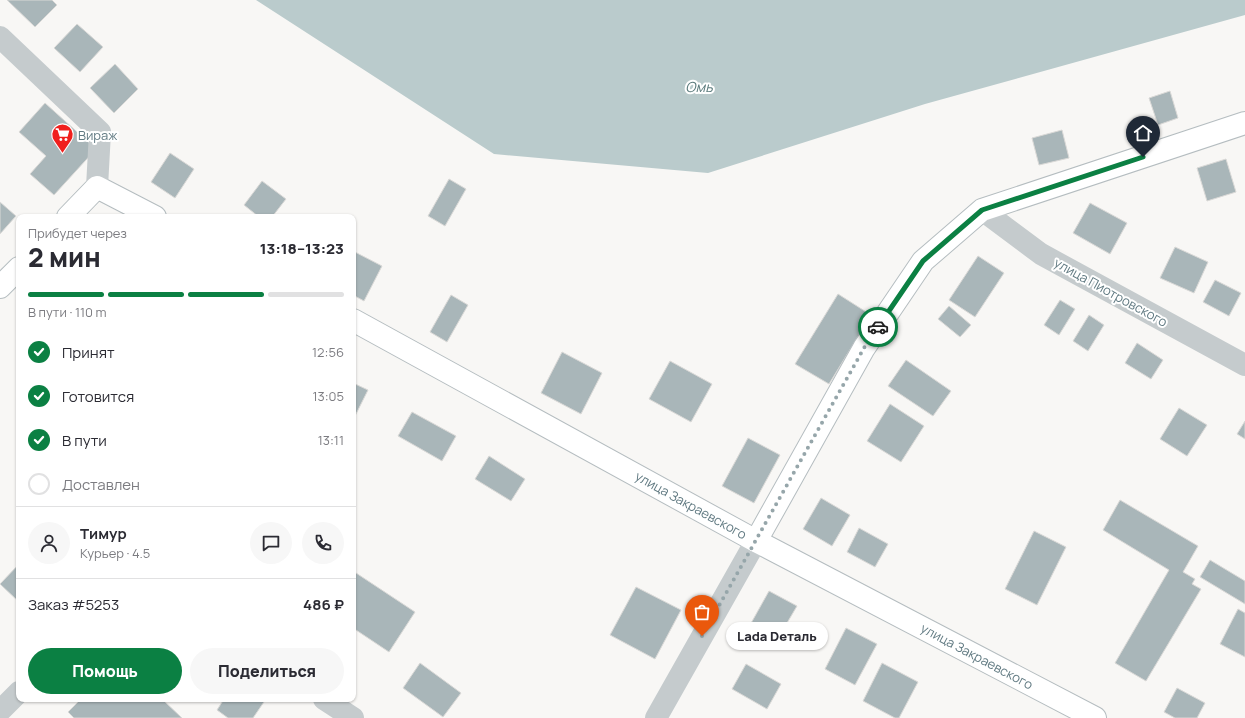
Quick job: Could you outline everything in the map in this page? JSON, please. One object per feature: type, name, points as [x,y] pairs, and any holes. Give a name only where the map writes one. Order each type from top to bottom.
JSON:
[{"type":"street","points":[[0,37],[100,132],[97,187],[71,214]]},
{"type":"street","points":[[656,718],[864,348],[923,261],[982,210],[1245,123]]},
{"type":"street","points":[[97,187],[149,214]]},
{"type":"street","name":"улица Пиотровского","points":[[982,210],[1041,254],[1245,365]]},
{"type":"street","points":[[0,287],[16,271]]},
{"type":"street","name":"улица Закраевского","points":[[356,322],[756,541],[1095,718]]},
{"type":"street","points":[[0,711],[16,695]]},
{"type":"street","points":[[329,702],[353,718]]},
{"type":"water","name":"Омь","points":[[256,0],[1245,0],[1245,15],[925,104],[708,173],[494,154]]},
{"type":"building","points":[[7,0],[52,0],[57,5],[35,27]]},
{"type":"building","points":[[77,24],[103,47],[80,72],[54,48]]},
{"type":"building","points":[[115,64],[138,89],[114,113],[90,88]]},
{"type":"building","points":[[1170,91],[1178,118],[1158,125],[1149,98]]},
{"type":"building","points":[[45,103],[96,149],[54,195],[30,174],[46,156],[19,132]]},
{"type":"building","points":[[1062,130],[1069,158],[1039,165],[1032,138]]},
{"type":"building","points":[[170,153],[194,169],[175,198],[151,182]]},
{"type":"building","points":[[1226,159],[1236,192],[1207,201],[1197,168]]},
{"type":"building","points":[[449,179],[466,189],[445,226],[428,216]]},
{"type":"building","points":[[262,181],[286,199],[274,214],[255,214],[244,205]]},
{"type":"building","points":[[0,202],[16,216],[0,234]]},
{"type":"building","points":[[1090,203],[1127,223],[1110,254],[1073,233]]},
{"type":"building","points":[[1175,247],[1208,262],[1194,293],[1160,278]]},
{"type":"building","points":[[356,253],[382,266],[364,301],[356,297]]},
{"type":"building","points":[[978,256],[1004,273],[975,317],[949,300]]},
{"type":"building","points":[[1215,280],[1241,293],[1229,316],[1203,302]]},
{"type":"building","points":[[838,294],[871,315],[829,384],[795,364]]},
{"type":"building","points":[[451,295],[468,305],[447,342],[430,332]]},
{"type":"building","points":[[1060,300],[1075,309],[1059,335],[1044,325]]},
{"type":"building","points":[[949,306],[971,325],[960,337],[938,319]]},
{"type":"building","points":[[1089,315],[1104,325],[1088,351],[1073,341]]},
{"type":"building","points":[[1137,343],[1163,360],[1151,379],[1125,363]]},
{"type":"building","points":[[562,352],[602,373],[581,414],[541,393]]},
{"type":"building","points":[[906,360],[951,391],[933,416],[888,386]]},
{"type":"building","points":[[670,361],[712,384],[691,422],[649,399]]},
{"type":"building","points":[[356,384],[368,390],[356,414]]},
{"type":"building","points":[[890,404],[924,426],[901,462],[867,441]]},
{"type":"building","points":[[1179,408],[1207,425],[1187,456],[1160,439]]},
{"type":"building","points":[[412,412],[456,436],[442,461],[398,436]]},
{"type":"building","points":[[1245,421],[1245,439],[1237,434]]},
{"type":"building","points":[[748,438],[780,455],[754,503],[722,486]]},
{"type":"building","points":[[489,456],[525,479],[511,501],[475,479]]},
{"type":"building","points":[[821,498],[850,515],[832,546],[803,529]]},
{"type":"building","points":[[1120,500],[1198,546],[1183,572],[1195,579],[1192,584],[1201,589],[1146,681],[1115,663],[1169,570],[1103,530]]},
{"type":"building","points":[[859,528],[888,544],[875,567],[847,552]]},
{"type":"building","points":[[1034,531],[1066,547],[1037,605],[1005,589]]},
{"type":"building","points":[[1210,560],[1245,581],[1245,604],[1200,577]]},
{"type":"building","points":[[16,567],[16,599],[0,584]]},
{"type":"building","points":[[356,573],[415,612],[389,652],[356,630]]},
{"type":"building","points":[[636,587],[681,610],[655,659],[610,635]]},
{"type":"building","points":[[769,591],[797,606],[777,640],[750,625]]},
{"type":"building","points":[[1238,609],[1245,613],[1245,657],[1220,644]]},
{"type":"building","points":[[846,628],[877,644],[855,685],[825,669]]},
{"type":"building","points":[[420,663],[461,693],[443,717],[403,688]]},
{"type":"building","points":[[882,663],[918,682],[899,718],[895,718],[863,701]]},
{"type":"building","points":[[746,664],[781,684],[767,709],[732,689]]},
{"type":"building","points":[[1177,688],[1205,703],[1197,718],[1175,718],[1164,712]]},
{"type":"building","points":[[78,702],[165,702],[182,718],[74,718],[68,712]]},
{"type":"building","points":[[222,702],[264,702],[253,718],[228,718],[217,710]]},
{"type":"way so far","points":[[702,636],[864,348],[878,327]]},
{"type":"place","name":"Вираж","points":[[62,154]]},
{"type":"place","name":"Lada Dеталь","points":[[702,636]]},
{"type":"route","points":[[878,327],[923,261],[982,210],[1143,157]]}]
